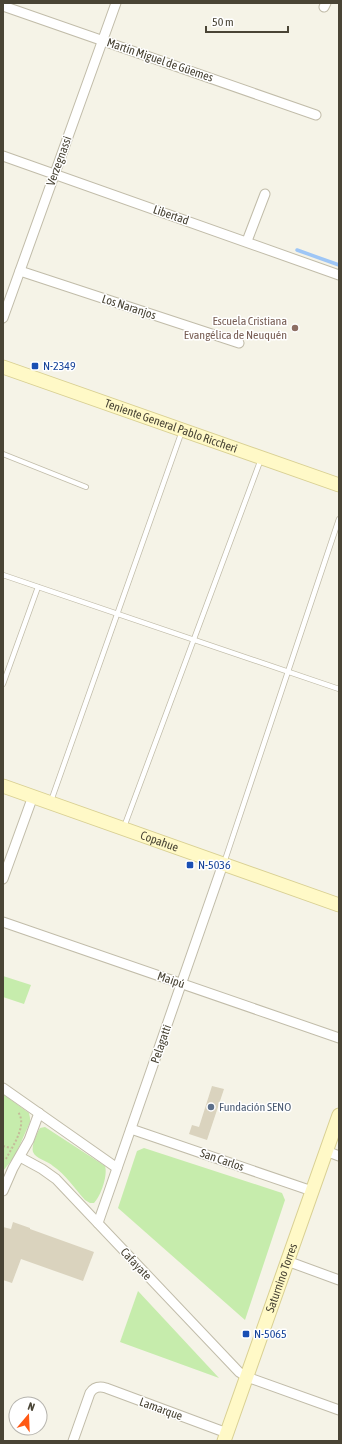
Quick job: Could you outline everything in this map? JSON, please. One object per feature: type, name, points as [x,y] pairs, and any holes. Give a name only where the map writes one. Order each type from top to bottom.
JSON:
[{"type":"street","name":"Verzegnassi","points":[[3,318],[116,3]]},
{"type":"street","name":"Martín Miguel de Güemes","points":[[3,6],[316,115]]},
{"type":"street","name":"Libertad","points":[[3,156],[247,241],[339,275]]},
{"type":"street","points":[[247,241],[265,194]]},
{"type":"street","name":"Los Naranjos","points":[[20,271],[238,343]]},
{"type":"street","name":"Teniente General Pablo Riccheri","points":[[3,367],[339,485]]},
{"type":"street","name":"Copahue","points":[[3,786],[339,905]]},
{"type":"street","points":[[3,879],[33,796]]},
{"type":"street","name":"Pelagatti","points":[[98,1223],[223,864]]},
{"type":"street","name":"Maipú","points":[[3,922],[339,1038]]},
{"type":"street","points":[[3,1088],[118,1168]]},
{"type":"street","points":[[3,1191],[13,1168],[29,1140],[39,1113]]},
{"type":"street","name":"Saturnino Torres","points":[[225,1437],[339,1115]]},
{"type":"street","name":"San Carlos","points":[[131,1129],[312,1191]]},
{"type":"street","points":[[326,1151],[339,1156]]},
{"type":"street","name":"Cafayate","points":[[20,1157],[52,1175],[230,1364],[246,1377]]},
{"type":"street","points":[[287,1261],[339,1280]]},
{"type":"street","points":[[246,1377],[339,1410]]},
{"type":"street","name":"Lamarque","points":[[73,1441],[90,1393],[94,1388],[102,1387],[225,1437]]},
{"type":"lane","points":[[50,802],[182,430]]},
{"type":"lane","points":[[3,454],[86,487]]},
{"type":"lane","points":[[124,828],[262,458]]},
{"type":"lane","points":[[223,864],[339,519]]},
{"type":"lane","points":[[3,575],[339,689]]},
{"type":"lane","points":[[3,684],[38,587]]},
{"type":"path","points":[[4,1162],[22,1123],[20,1114],[15,1109]]},
{"type":"path","points":[[3,1146],[11,1148]]},
{"type":"green space","points":[[3,976],[31,985],[24,1004],[3,997]]},
{"type":"green space","points":[[3,1094],[29,1113],[30,1122],[15,1156],[3,1171]]},
{"type":"green space","points":[[45,1127],[105,1166],[106,1175],[99,1196],[94,1203],[90,1203],[85,1200],[58,1170],[51,1164],[39,1158],[33,1152],[33,1146],[40,1128]]},
{"type":"green space","points":[[144,1148],[282,1193],[285,1200],[245,1320],[118,1208],[137,1151]]},
{"type":"green space","points":[[138,1291],[219,1378],[120,1342]]},
{"type":"building","name":"Fundación SENO","points":[[212,1086],[224,1089],[207,1140],[189,1134],[192,1125],[199,1127]]},
{"type":"building","points":[[13,1222],[94,1252],[83,1281],[21,1259],[12,1283],[3,1280],[3,1227],[11,1229]]},
{"type":"waterway","points":[[297,250],[339,265]]},
{"type":"place","name":"Escuela Cristiana Evangélica de Neuquén","points":[[295,328]]},
{"type":"place","name":"N-2349","points":[[35,366]]},
{"type":"place","name":"N-5036","points":[[190,865]]},
{"type":"place","name":"Fundación SENO","points":[[211,1107]]},
{"type":"place","name":"N-5065","points":[[246,1334]]}]
